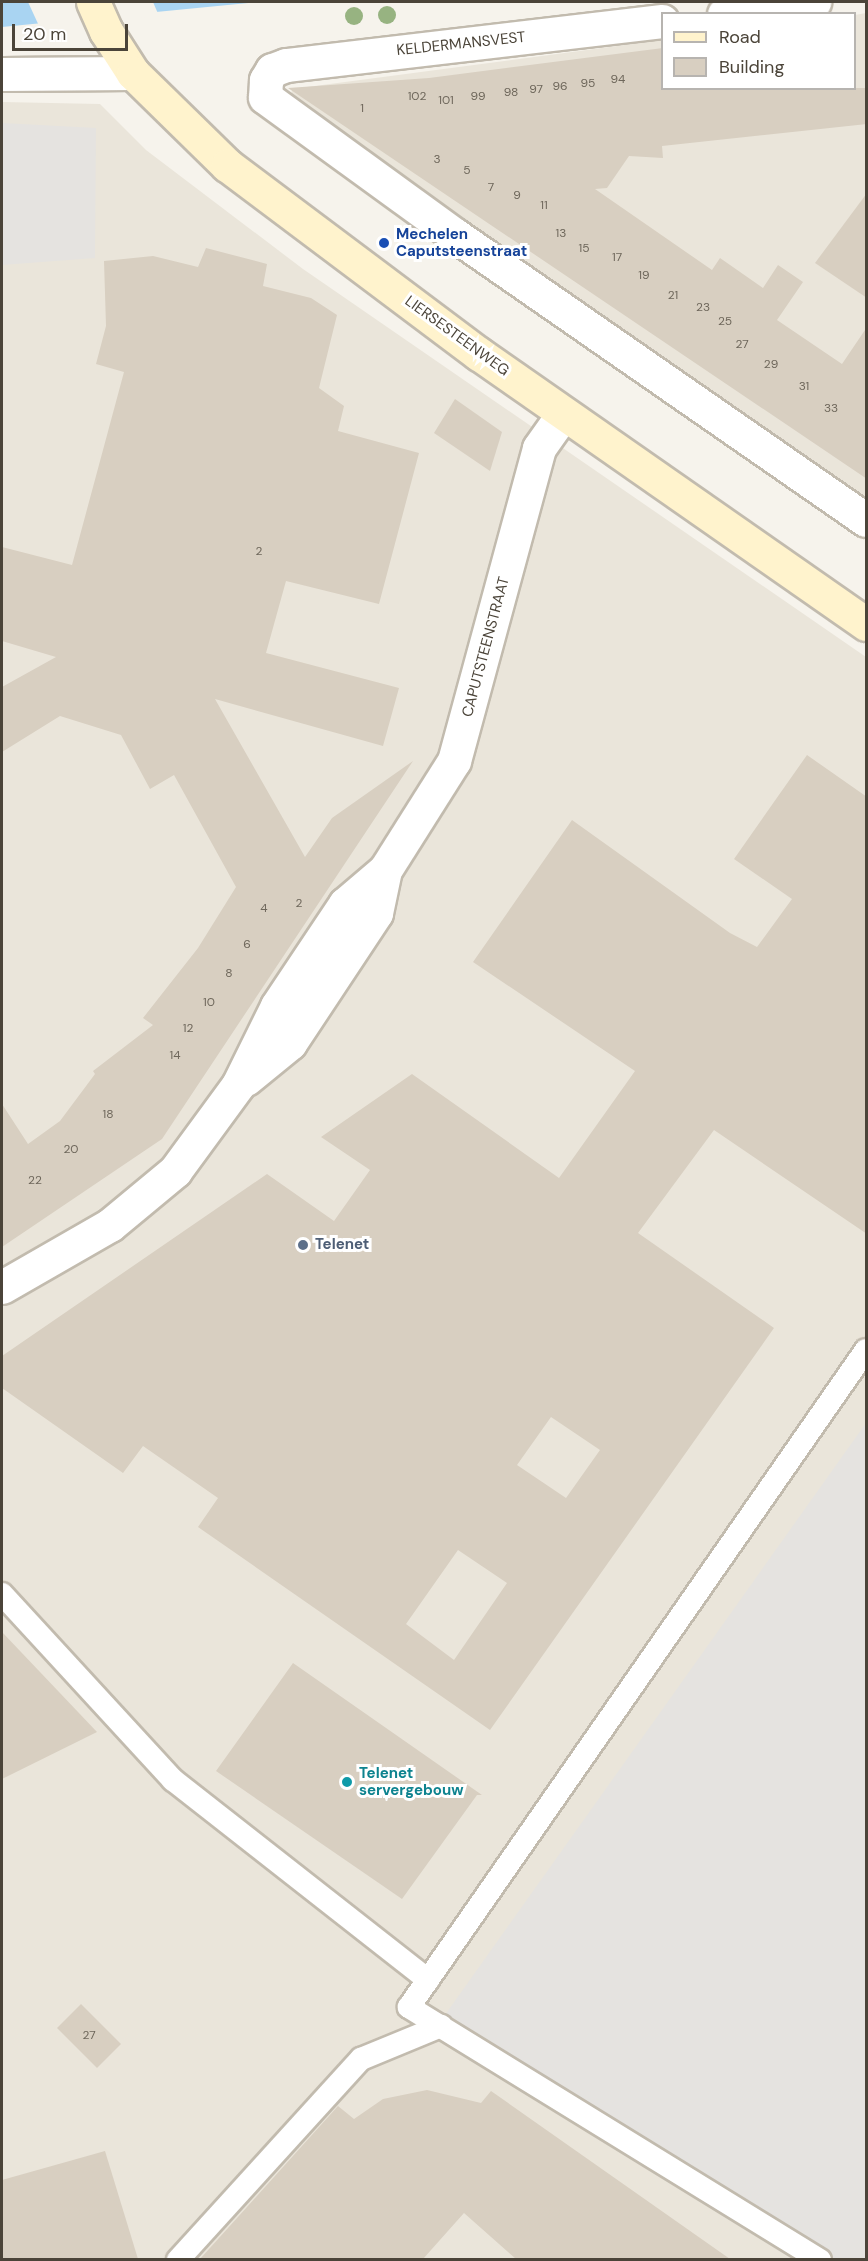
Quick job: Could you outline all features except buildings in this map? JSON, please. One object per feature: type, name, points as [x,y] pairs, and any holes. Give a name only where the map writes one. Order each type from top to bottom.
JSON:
[{"type":"main road","name":"LIERSESTEENWEG","points":[[93,2],[106,31],[133,73],[227,165],[562,414],[867,624]]},
{"type":"street","points":[[739,12],[814,2]]},
{"type":"street","name":"KELDERMANSVEST","points":[[661,21],[286,65],[272,70],[266,80],[265,97],[274,106],[867,520]]},
{"type":"street","points":[[2,74],[133,73]]},
{"type":"street","name":"CAPUTSTEENSTRAAT","points":[[6,1290],[110,1225],[175,1172],[238,1085],[278,1006],[345,904],[385,870],[454,761],[539,448],[562,414]]},
{"type":"lane","points":[[820,2259],[409,2007],[867,1350]]},
{"type":"lane","points":[[2,1593],[173,1780],[428,1980]]},
{"type":"lane","points":[[178,2259],[361,2059],[441,2026]]},
{"type":"shaded area","points":[[866,13],[866,498],[290,107],[292,89],[661,40],[661,90],[856,90],[856,15]]},
{"type":"shaded area","points":[[2,102],[100,104],[146,150],[303,269],[866,657],[866,2259],[2,2260]]},
{"type":"shaded area","points":[[2,123],[96,128],[95,258],[2,265]]},
{"type":"shaded area","points":[[866,1423],[866,2259],[818,2259],[435,2029]]},
{"type":"water","points":[[2,2],[259,2],[2,27]]},
{"type":"pier","points":[[28,2],[153,2],[159,16],[40,28]]},
{"type":"place","name":"Mechelen Caputsteenstraat","points":[[384,243]]},
{"type":"place","name":"Telenet","points":[[303,1245]]},
{"type":"place","name":"Telenet servergebouw","points":[[347,1782]]}]
